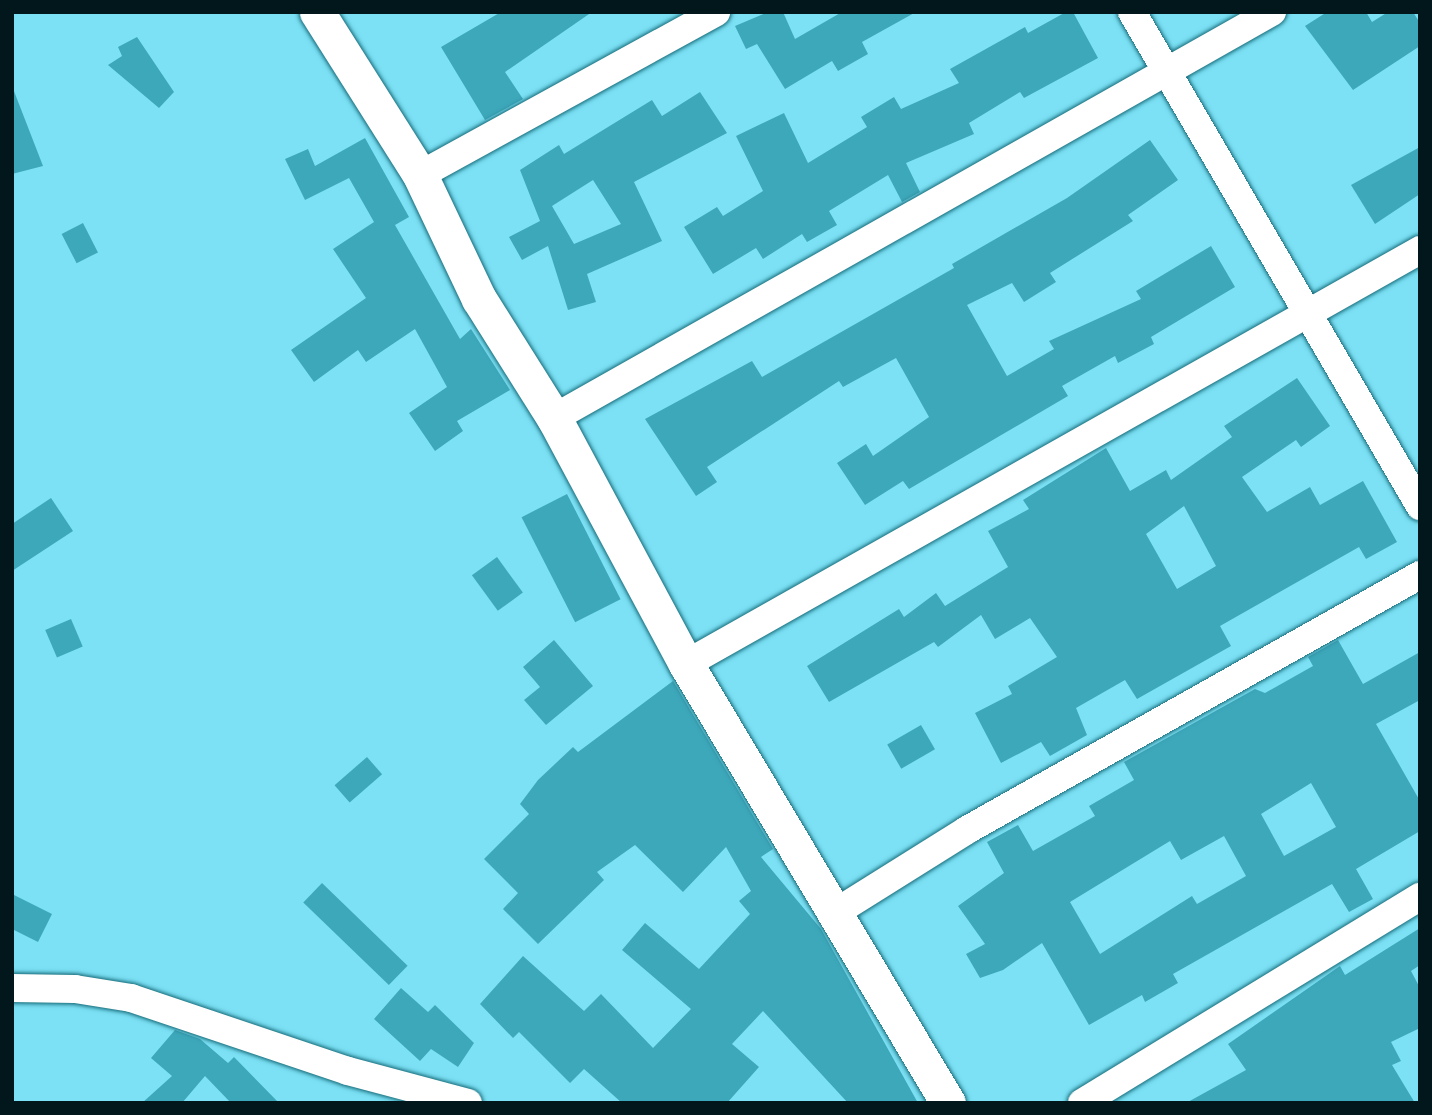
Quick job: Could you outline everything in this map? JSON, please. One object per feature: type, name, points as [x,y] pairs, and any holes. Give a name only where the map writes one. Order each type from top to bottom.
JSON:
[{"type":"street","points":[[317,12],[420,175],[479,299],[554,418],[686,664],[838,911],[948,1103]]},
{"type":"street","points":[[420,175],[716,12]]},
{"type":"street","points":[[1132,12],[1420,506]]},
{"type":"street","points":[[554,418],[1272,12]]},
{"type":"street","points":[[686,664],[1306,311],[1420,250]]},
{"type":"street","points":[[838,911],[978,823],[1420,575]]},
{"type":"street","points":[[1082,1103],[1420,897]]},
{"type":"street","points":[[12,988],[75,989],[131,998],[348,1070],[468,1103]]},
{"type":"building","points":[[501,12],[592,12],[505,72],[523,99],[485,120],[441,47]]},
{"type":"building","points":[[768,12],[783,12],[795,39],[842,12],[916,12],[862,42],[868,54],[838,71],[832,61],[785,89],[757,44],[746,49],[735,26]]},
{"type":"building","points":[[1066,12],[1073,12],[1098,58],[1024,98],[1020,92],[969,123],[974,134],[906,163],[920,192],[902,202],[888,175],[829,211],[837,225],[807,242],[802,234],[763,259],[756,248],[713,274],[684,227],[717,207],[723,216],[763,191],[736,136],[784,113],[808,163],[867,127],[861,117],[894,97],[901,109],[959,83],[950,69],[1025,27],[1028,33]]},
{"type":"building","points":[[1327,12],[1366,12],[1372,22],[1388,12],[1413,12],[1420,23],[1420,46],[1353,90],[1305,26]]},
{"type":"building","points":[[137,37],[174,92],[159,108],[108,65],[122,56],[118,47]]},
{"type":"building","points":[[12,86],[43,166],[12,174]]},
{"type":"building","points":[[700,92],[727,133],[634,182],[662,241],[587,274],[596,302],[568,310],[548,246],[522,260],[509,237],[540,221],[520,170],[559,145],[564,154],[652,100],[662,116]],"holes":[[[593,180],[621,224],[574,244],[552,206]]]},
{"type":"building","points":[[365,138],[409,217],[395,225],[460,339],[471,329],[510,390],[457,421],[463,431],[435,451],[409,413],[447,387],[415,329],[366,362],[358,350],[314,382],[291,350],[366,298],[333,249],[374,222],[349,178],[305,200],[285,159],[308,149],[315,166]]},
{"type":"building","points":[[1150,140],[1178,180],[1128,215],[1133,221],[1050,273],[1056,282],[1024,302],[1012,283],[967,305],[1007,376],[1054,349],[1049,341],[1141,299],[1136,291],[1211,246],[1235,287],[1151,337],[1154,344],[1118,363],[1115,356],[1062,386],[1068,396],[909,489],[903,481],[865,505],[837,463],[866,444],[873,456],[929,417],[896,358],[843,387],[839,381],[707,467],[717,482],[696,496],[645,419],[752,361],[762,377],[954,268],[952,264],[1067,198]]},
{"type":"building","points":[[1420,147],[1420,194],[1375,224],[1351,185]]},
{"type":"building","points":[[83,223],[98,252],[77,263],[62,234]]},
{"type":"building","points":[[1297,378],[1330,426],[1301,447],[1296,440],[1242,477],[1267,512],[1310,487],[1320,505],[1363,481],[1397,542],[1366,559],[1359,547],[1220,626],[1231,646],[1137,699],[1125,680],[1076,708],[1087,735],[1050,756],[1041,742],[1001,763],[975,713],[1012,694],[1008,686],[1057,657],[1030,618],[995,639],[981,615],[938,647],[934,642],[829,702],[807,666],[899,609],[904,617],[936,593],[945,606],[1008,567],[988,531],[1029,509],[1023,500],[1106,448],[1130,491],[1166,470],[1171,480],[1232,437],[1224,426]],"holes":[[[1184,506],[1216,566],[1177,589],[1146,534]]]},
{"type":"building","points":[[567,494],[621,599],[575,622],[522,517]]},
{"type":"building","points":[[51,498],[73,531],[12,571],[12,524]]},
{"type":"building","points":[[497,557],[523,593],[498,611],[472,575]]},
{"type":"building","points":[[71,619],[83,647],[57,658],[45,630]]},
{"type":"building","points":[[554,640],[593,686],[546,725],[524,700],[540,687],[523,667]]},
{"type":"building","points":[[1338,640],[1363,684],[1420,652],[1420,700],[1376,724],[1420,801],[1420,831],[1356,869],[1373,899],[1349,912],[1332,884],[1173,974],[1178,983],[1145,1002],[1142,995],[1089,1025],[1042,943],[1003,970],[980,978],[966,954],[985,944],[958,906],[1004,873],[987,842],[1018,825],[1033,851],[1095,816],[1089,806],[1134,780],[1124,762],[1255,689],[1265,693],[1313,666],[1308,657]],"holes":[[[1311,783],[1336,827],[1284,856],[1261,814]],[[1224,836],[1246,876],[1197,904],[1192,896],[1100,954],[1070,902],[1170,841],[1181,860]]]},
{"type":"building","points":[[673,681],[773,849],[761,857],[821,929],[918,1103],[848,1103],[763,1011],[732,1044],[759,1067],[727,1103],[622,1103],[584,1069],[570,1083],[519,1032],[513,1038],[480,1004],[523,956],[584,1011],[601,994],[653,1048],[691,1009],[622,950],[645,923],[699,969],[750,914],[739,901],[751,891],[726,847],[683,892],[635,845],[597,872],[604,880],[538,944],[503,909],[518,893],[484,859],[529,814],[520,804],[538,780],[573,747],[578,752]]},
{"type":"building","points":[[921,725],[935,749],[901,769],[887,744]]},
{"type":"building","points":[[367,757],[382,774],[350,803],[335,785]]},
{"type":"building","points":[[322,883],[408,966],[389,985],[303,902]]},
{"type":"building","points":[[12,894],[52,914],[38,942],[12,929]]},
{"type":"building","points":[[1420,928],[1420,965],[1411,971],[1420,988],[1420,1028],[1391,1042],[1401,1061],[1392,1065],[1415,1103],[1186,1103],[1246,1070],[1228,1044],[1340,966],[1345,975]]},
{"type":"building","points":[[401,988],[428,1012],[435,1005],[474,1043],[458,1067],[431,1049],[420,1061],[374,1019]]},
{"type":"building","points":[[175,1030],[200,1039],[228,1063],[234,1057],[279,1103],[231,1103],[205,1076],[182,1103],[142,1103],[172,1076],[151,1058]]}]
